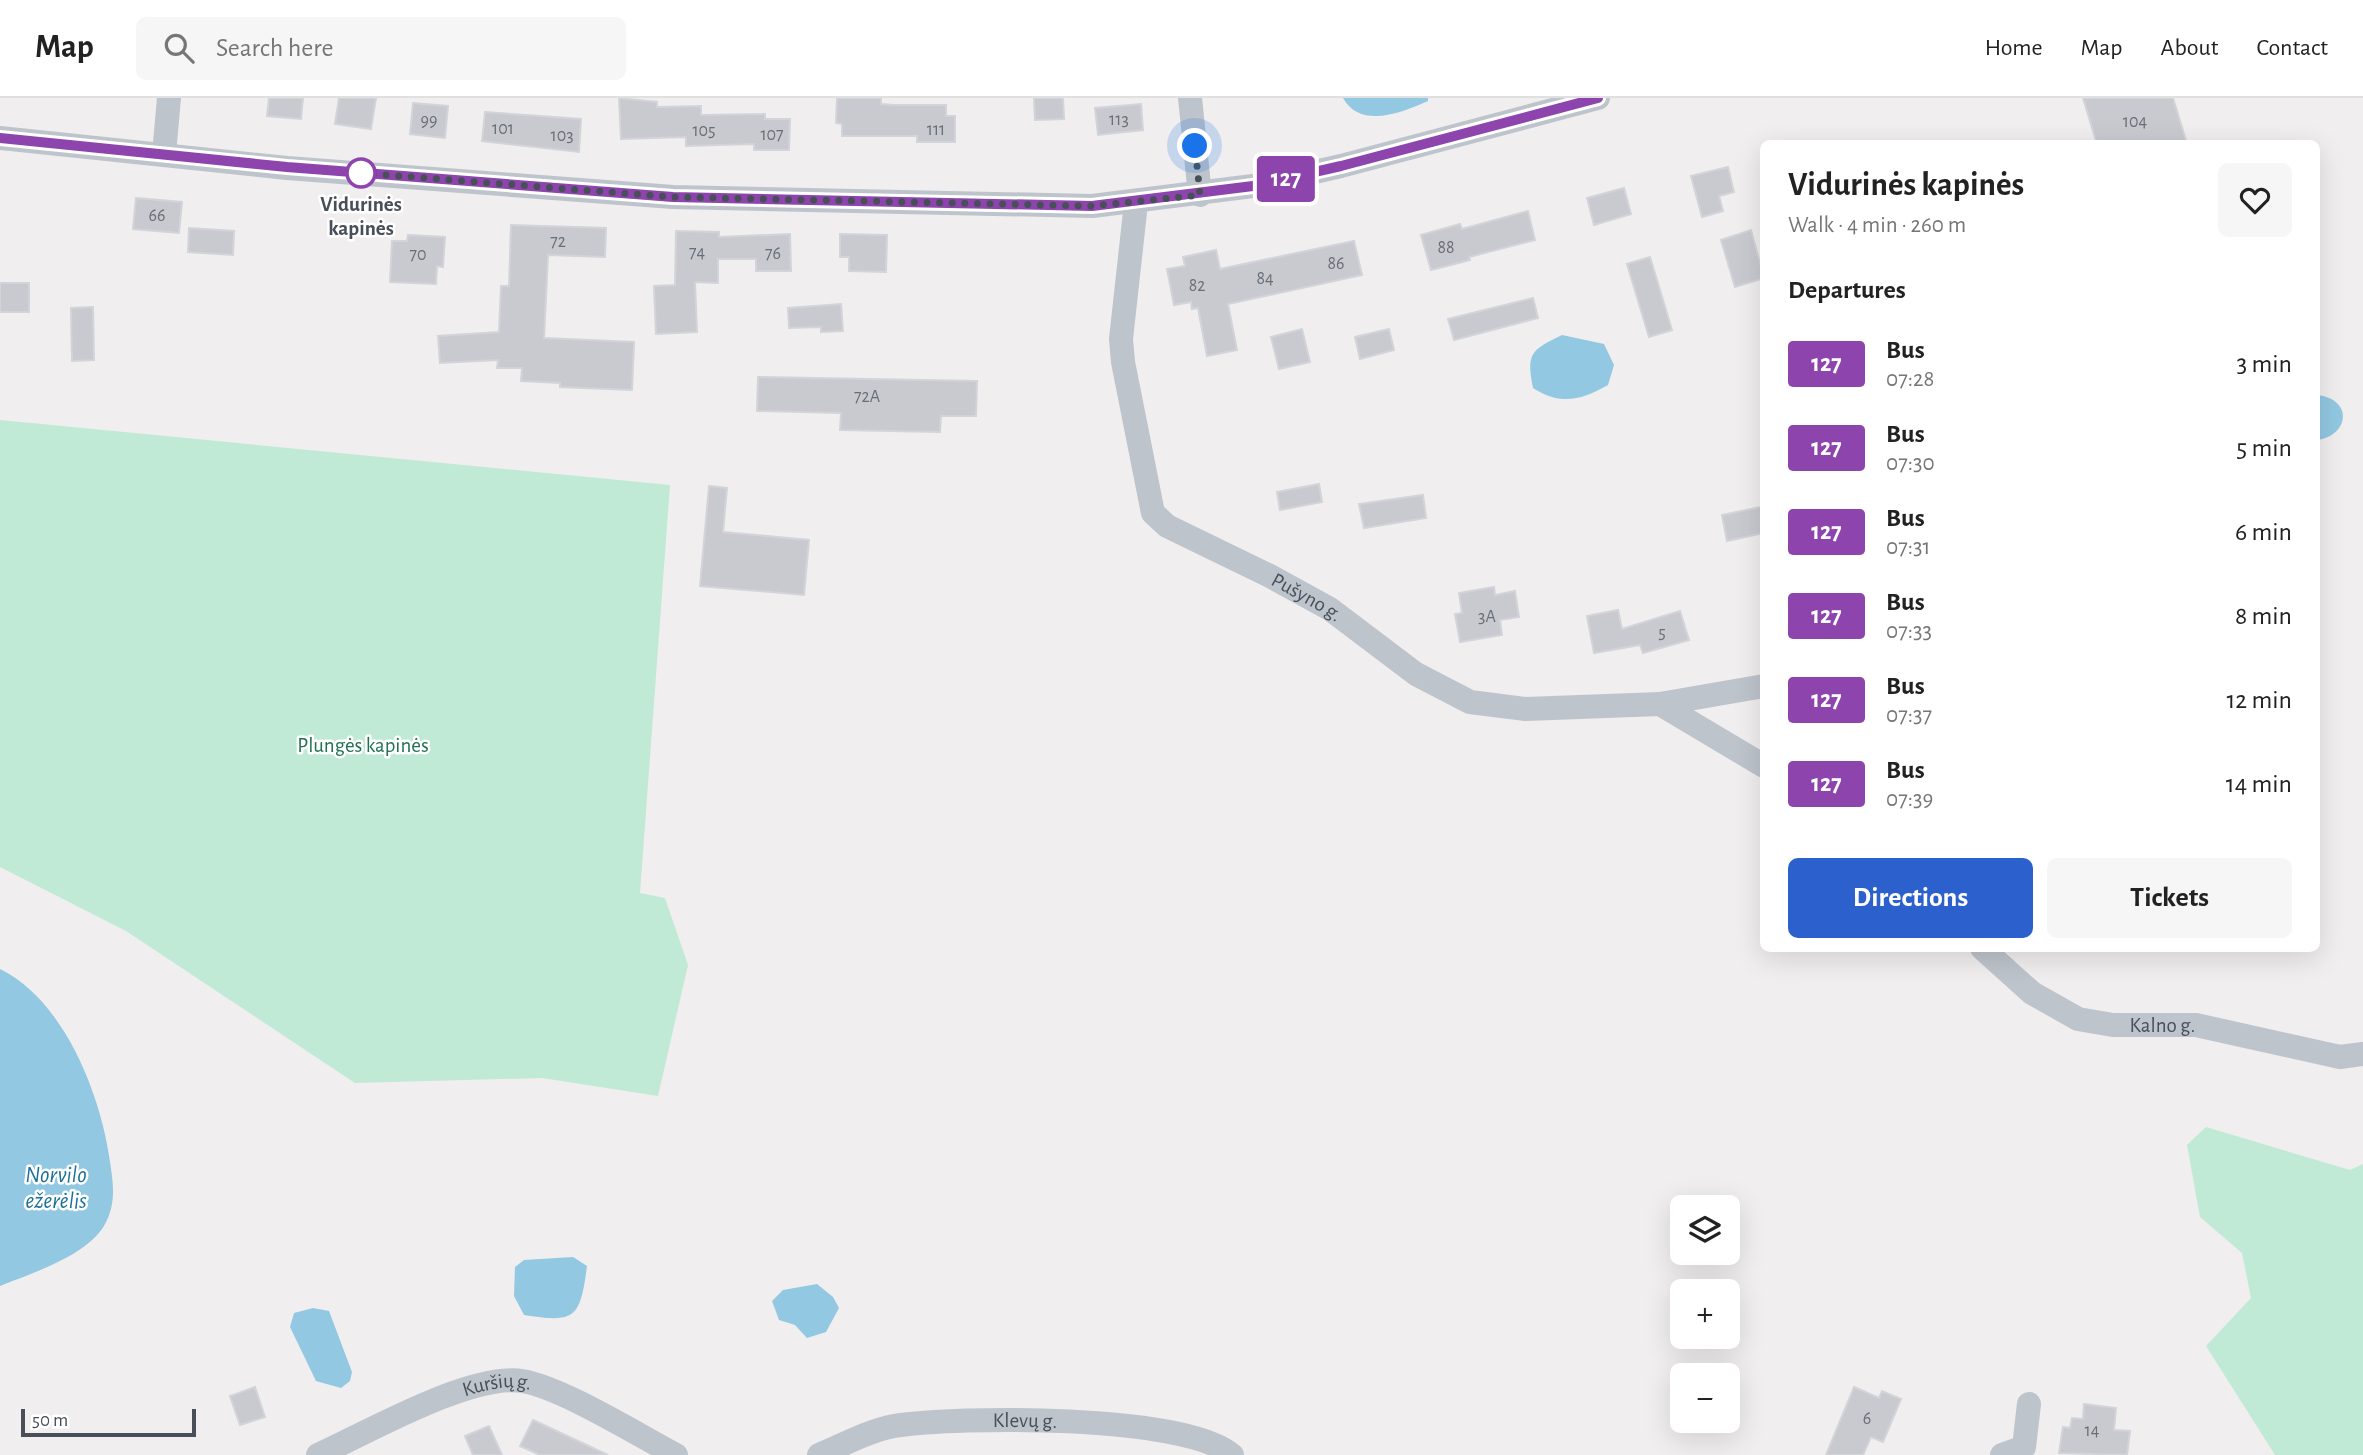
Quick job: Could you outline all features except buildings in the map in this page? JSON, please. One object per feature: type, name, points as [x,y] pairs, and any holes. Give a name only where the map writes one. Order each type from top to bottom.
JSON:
[{"type":"street","points":[[163,154],[169,98]]},
{"type":"street","points":[[1189,98],[1200,195]]},
{"type":"street","points":[[0,138],[287,167],[673,197],[1092,206],[1200,195],[1341,166],[1598,98]]},
{"type":"street","name":"Pušyno g.","points":[[1136,203],[1121,339],[1130,401],[1153,513],[1167,526],[1270,576],[1329,609],[1416,674],[1470,702],[1488,707],[1526,709],[1660,704],[1760,687]]},
{"type":"street","points":[[1660,704],[1760,764]]},
{"type":"street","name":"Kalno g.","points":[[1986,952],[2032,993],[2078,1019],[2113,1025],[2196,1025],[2340,1057],[2363,1054]]},
{"type":"street","name":"Kuršių g.","points":[[318,1455],[457,1392],[486,1383],[522,1381],[553,1391],[676,1455]]},
{"type":"street","points":[[2002,1455],[2024,1447],[2029,1404]]},
{"type":"street","name":"Klevų g.","points":[[819,1455],[891,1427],[1041,1418],[1177,1434],[1225,1449],[1232,1455]]},
{"type":"green space","name":"Plungės kapinės","points":[[0,420],[670,485],[640,893],[665,898],[688,965],[658,1096],[542,1078],[355,1083],[126,931],[0,867]]},
{"type":"green space","points":[[2206,1127],[2350,1170],[2363,1164],[2363,1455],[2275,1455],[2206,1346],[2251,1298],[2242,1253],[2200,1217],[2187,1145]]},
{"type":"water","points":[[1343,98],[1428,98],[1428,101],[1407,110],[1371,116],[1360,114]]},
{"type":"water","points":[[1562,335],[1604,344],[1614,365],[1608,385],[1571,399],[1553,397],[1533,388],[1530,367],[1533,354]]},
{"type":"water","points":[[2320,396],[2337,403],[2342,410],[2341,425],[2328,437],[2320,439]]},
{"type":"water","name":"Norvilo ežerėlis","points":[[0,969],[23,983],[43,1003],[76,1052],[98,1108],[113,1191],[107,1220],[89,1243],[60,1261],[0,1286]]},
{"type":"water","points":[[573,1257],[587,1266],[581,1297],[572,1313],[554,1318],[524,1315],[514,1296],[515,1267],[524,1260]]},
{"type":"water","points":[[817,1284],[833,1297],[839,1308],[826,1332],[807,1338],[795,1325],[779,1320],[772,1301],[783,1290]]},
{"type":"water","points":[[313,1308],[329,1311],[352,1372],[350,1381],[341,1388],[316,1381],[290,1327],[294,1313]]},
{"type":"bus line","name":"127","points":[[0,138],[287,167],[673,197],[1092,206],[1136,203],[1253,186],[1341,166],[1598,98]]},
{"type":"place","name":"Vidurinės kapinės","points":[[361,173]]},
{"type":"route","points":[[361,173],[673,197],[1092,206],[1200,195],[1195,146]]}]
